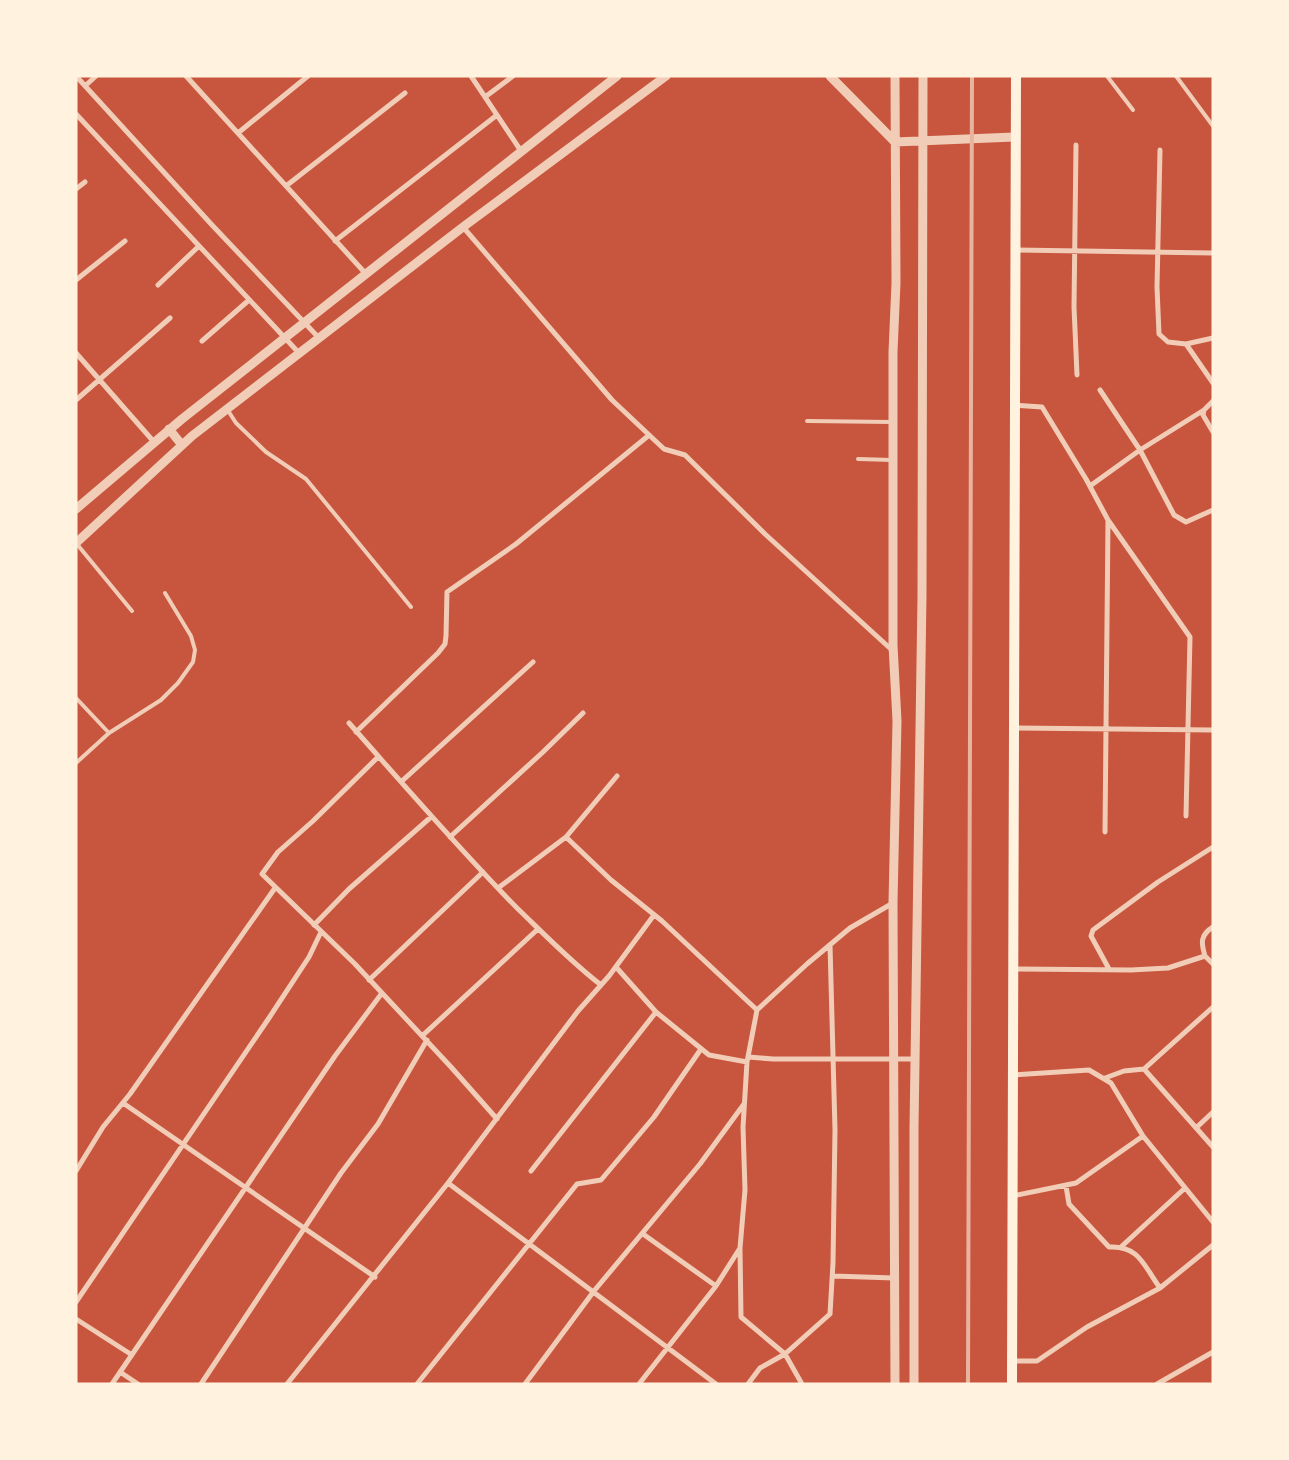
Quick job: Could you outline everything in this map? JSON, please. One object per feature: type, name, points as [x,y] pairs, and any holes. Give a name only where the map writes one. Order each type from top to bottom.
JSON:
[{"type":"main road","points":[[1012,1384],[1014,138],[1016,76]]},
{"type":"street","points":[[84,86],[96,76]]},
{"type":"street","points":[[238,133],[308,76]]},
{"type":"street","points":[[471,76],[521,152]]},
{"type":"street","points":[[485,98],[512,76]]},
{"type":"street","points":[[76,509],[169,429],[617,76]]},
{"type":"street","points":[[76,543],[182,445],[227,409],[463,227],[666,76]]},
{"type":"street","points":[[830,76],[895,142],[1014,138]]},
{"type":"street","points":[[895,76],[896,283],[893,651],[897,721],[892,903],[895,1384]]},
{"type":"street","points":[[914,1384],[914,1058],[922,596],[923,76]]},
{"type":"street","points":[[76,77],[212,225],[320,338]]},
{"type":"street","points":[[188,77],[366,274]]},
{"type":"street","points":[[286,186],[405,93]]},
{"type":"street","points":[[76,114],[299,353]]},
{"type":"street","points":[[335,240],[497,115]]},
{"type":"street","points":[[1076,145],[1074,307],[1078,375]]},
{"type":"street","points":[[1160,150],[1157,252],[1159,334],[1168,342],[1186,344],[1213,338]]},
{"type":"street","points":[[76,189],[85,182]]},
{"type":"street","points":[[463,227],[612,400],[648,436],[667,451],[685,455],[752,522],[893,651]]},
{"type":"street","points":[[76,280],[125,241]]},
{"type":"street","points":[[158,285],[199,246]]},
{"type":"street","points":[[1014,250],[1213,253]]},
{"type":"street","points":[[202,341],[249,300]]},
{"type":"street","points":[[76,400],[170,318]]},
{"type":"street","points":[[1186,344],[1213,383]]},
{"type":"street","points":[[76,353],[154,442]]},
{"type":"street","points":[[1100,390],[1140,450],[1174,515],[1186,522],[1213,510]]},
{"type":"street","points":[[1090,486],[1140,450],[1204,410],[1213,401]]},
{"type":"street","points":[[1014,405],[1042,407],[1090,486],[1108,520],[1190,637],[1186,816]]},
{"type":"street","points":[[1204,410],[1203,415],[1213,432]]},
{"type":"street","points":[[169,429],[182,445]]},
{"type":"street","points":[[356,732],[445,644],[447,592],[516,544],[648,436]]},
{"type":"street","points":[[1105,832],[1108,520]]},
{"type":"street","points":[[402,781],[533,662]]},
{"type":"street","points":[[450,837],[583,713]]},
{"type":"street","points":[[348,723],[377,758],[402,781],[431,817],[498,888],[538,928],[601,985]]},
{"type":"street","points":[[1013,728],[1213,730]]},
{"type":"street","points":[[377,758],[313,821],[278,852],[262,874],[427,1040],[496,1119]]},
{"type":"street","points":[[498,888],[566,837],[617,776]]},
{"type":"street","points":[[314,925],[349,889],[431,817]]},
{"type":"street","points":[[566,837],[611,880],[654,915],[757,1010]]},
{"type":"street","points":[[1109,969],[1091,936],[1093,930],[1158,882],[1213,847]]},
{"type":"street","points":[[369,980],[483,872]]},
{"type":"street","points":[[76,1171],[103,1126],[123,1103],[275,888]]},
{"type":"street","points":[[802,1384],[785,1354],[741,1317],[740,1248],[745,1190],[743,1127],[747,1059],[757,1010],[850,928],[892,903]]},
{"type":"street","points":[[287,1384],[375,1277],[578,1011],[616,967],[654,915]]},
{"type":"street","points":[[1213,927],[1205,932],[1201,942],[1205,956],[1213,964]]},
{"type":"street","points":[[422,1036],[538,928]]},
{"type":"street","points":[[76,1302],[269,1018],[309,957],[321,932]]},
{"type":"street","points":[[748,1384],[760,1368],[785,1354],[830,1314],[833,1276],[835,1130],[830,945]]},
{"type":"street","points":[[1012,970],[1168,968],[1205,956]]},
{"type":"street","points":[[616,967],[656,1012],[709,1055],[747,1059],[914,1058]]},
{"type":"street","points":[[112,1384],[335,1056],[382,993]]},
{"type":"street","points":[[1105,1078],[1124,1072],[1144,1069],[1213,1007]]},
{"type":"street","points":[[532,1171],[656,1012]]},
{"type":"street","points":[[201,1384],[341,1173],[378,1124],[427,1040]]},
{"type":"street","points":[[418,1384],[576,1184],[601,1180],[654,1117],[702,1049]]},
{"type":"street","points":[[1144,1069],[1213,1147]]},
{"type":"street","points":[[1012,1075],[1089,1070],[1105,1078],[1111,1083],[1143,1136],[1213,1222]]},
{"type":"street","points":[[123,1103],[375,1277]]},
{"type":"street","points":[[524,1384],[594,1291],[700,1164],[744,1103]]},
{"type":"street","points":[[1196,1128],[1213,1112]]},
{"type":"street","points":[[1012,1196],[1076,1184],[1143,1136]]},
{"type":"street","points":[[448,1183],[716,1384]]},
{"type":"street","points":[[1066,1186],[1069,1204],[1110,1247],[1122,1246],[1132,1250],[1160,1288]]},
{"type":"street","points":[[1122,1246],[1185,1188]]},
{"type":"street","points":[[643,1234],[716,1286]]},
{"type":"street","points":[[1012,1361],[1037,1360],[1087,1327],[1160,1288],[1213,1245]]},
{"type":"street","points":[[639,1384],[716,1286],[740,1248]]},
{"type":"street","points":[[833,1276],[894,1278]]},
{"type":"street","points":[[76,1319],[132,1355]]},
{"type":"street","points":[[1157,1384],[1213,1352]]},
{"type":"street","points":[[120,1372],[138,1384]]},
{"type":"lane","points":[[1107,76],[1133,110]]},
{"type":"lane","points":[[1176,76],[1213,126]]},
{"type":"lane","points":[[227,409],[236,423],[266,452],[306,479],[411,608]]},
{"type":"lane","points":[[807,421],[894,422]]},
{"type":"lane","points":[[858,459],[894,460]]},
{"type":"lane","points":[[76,543],[132,611]]},
{"type":"lane","points":[[76,763],[109,733],[161,700],[193,662],[195,650],[191,636],[165,593]]},
{"type":"lane","points":[[76,698],[109,733]]},
{"type":"railway","points":[[968,1384],[972,76]]}]
